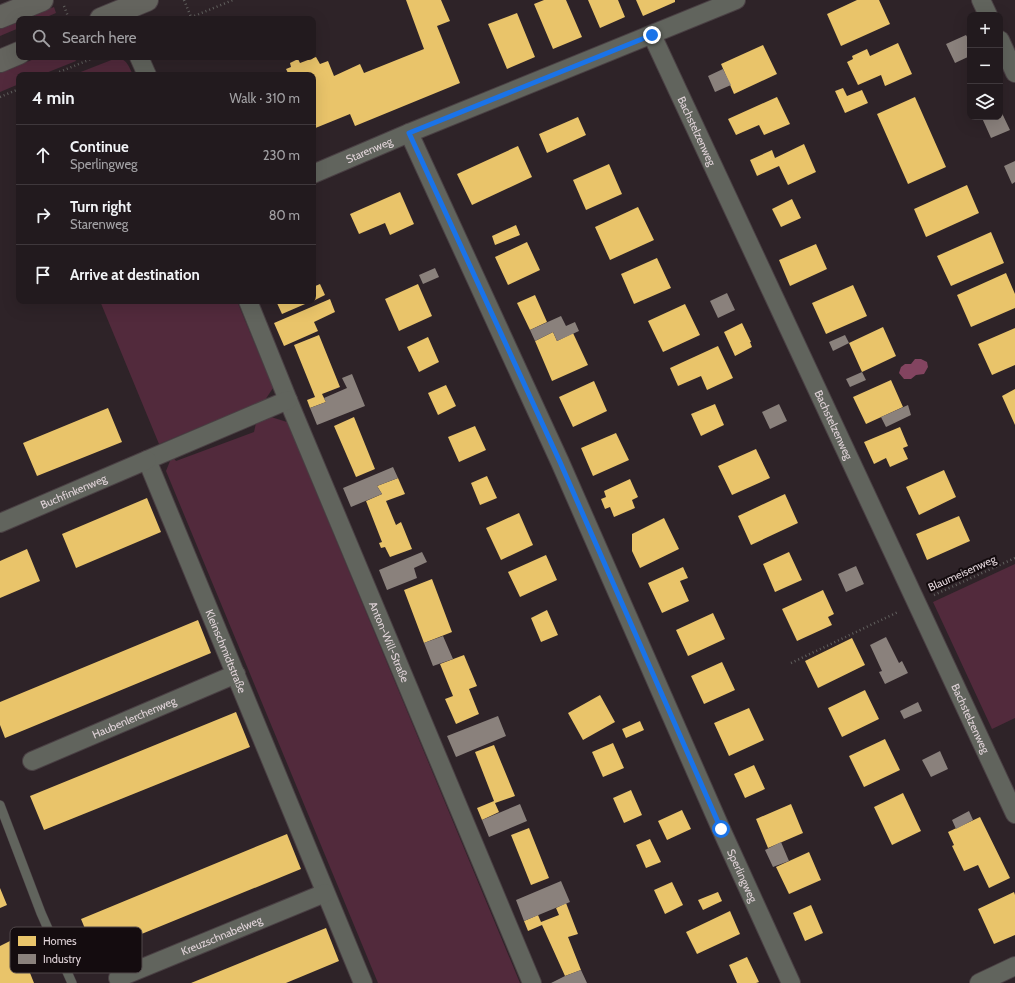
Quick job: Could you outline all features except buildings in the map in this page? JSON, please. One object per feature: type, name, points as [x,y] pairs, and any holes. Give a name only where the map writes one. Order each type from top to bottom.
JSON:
[{"type":"main road","points":[[0,17],[42,0]]},
{"type":"main road","points":[[115,12],[147,0]]},
{"type":"main road","points":[[0,61],[16,54]]},
{"type":"street","name":"Starenweg","points":[[316,173],[409,133],[736,0]]},
{"type":"street","points":[[981,0],[987,12]]},
{"type":"street","name":"Bachstelzenweg","points":[[652,35],[1015,814]]},
{"type":"street","points":[[1003,47],[1015,73]]},
{"type":"street","points":[[140,60],[146,72]]},
{"type":"street","name":"Sperlingweg","points":[[409,133],[560,462],[717,822],[791,983]]},
{"type":"street","name":"Anton-Will-Straße","points":[[249,304],[532,983]]},
{"type":"street","points":[[147,460],[288,400]]},
{"type":"street","name":"Buchfinkenweg","points":[[0,523],[147,460]]},
{"type":"street","name":"Kleinschmidtstraße","points":[[147,460],[363,983]]},
{"type":"street","name":"Haubenlerchenweg","points":[[32,761],[236,674]]},
{"type":"street","name":"Kreuzschnabelweg","points":[[142,968],[325,893]]},
{"type":"street","points":[[979,983],[1015,966]]},
{"type":"street","name":"Kreuzschnabelweg","points":[[118,978],[130,973]]},
{"type":"lane","points":[[0,805],[47,927]]},
{"type":"lane","points":[[68,973],[72,983]]},
{"type":"path","points":[[61,0],[68,16]]},
{"type":"path","points":[[184,0],[191,16]]},
{"type":"path","points":[[193,16],[233,0]]},
{"type":"path","points":[[59,72],[86,61]]},
{"type":"path","points":[[0,97],[16,90]]},
{"type":"path","name":"Blaumeisenweg","points":[[791,663],[1015,558]]},
{"type":"shaded area","points":[[54,7],[56,13],[49,16],[32,16]]},
{"type":"shaded area","points":[[16,23],[16,29],[0,36],[0,29]]},
{"type":"shaded area","points":[[32,60],[76,61],[48,72],[16,72],[16,85],[0,92],[0,73]]},
{"type":"shaded area","points":[[111,60],[123,60],[132,72],[81,72]]},
{"type":"shaded area","points":[[101,304],[238,304],[273,388],[265,400],[159,444]]},
{"type":"shaded area","points":[[915,359],[921,359],[927,362],[928,367],[924,374],[916,375],[911,379],[904,379],[899,373],[901,367],[905,364],[911,364]]},
{"type":"shaded area","points":[[271,417],[287,422],[520,983],[378,983],[166,471],[172,456],[176,461],[254,432],[256,423]]},
{"type":"shaded area","points":[[1015,564],[1015,718],[992,729],[933,602]]},
{"type":"route","points":[[652,35],[409,133],[560,462],[721,829]]}]
